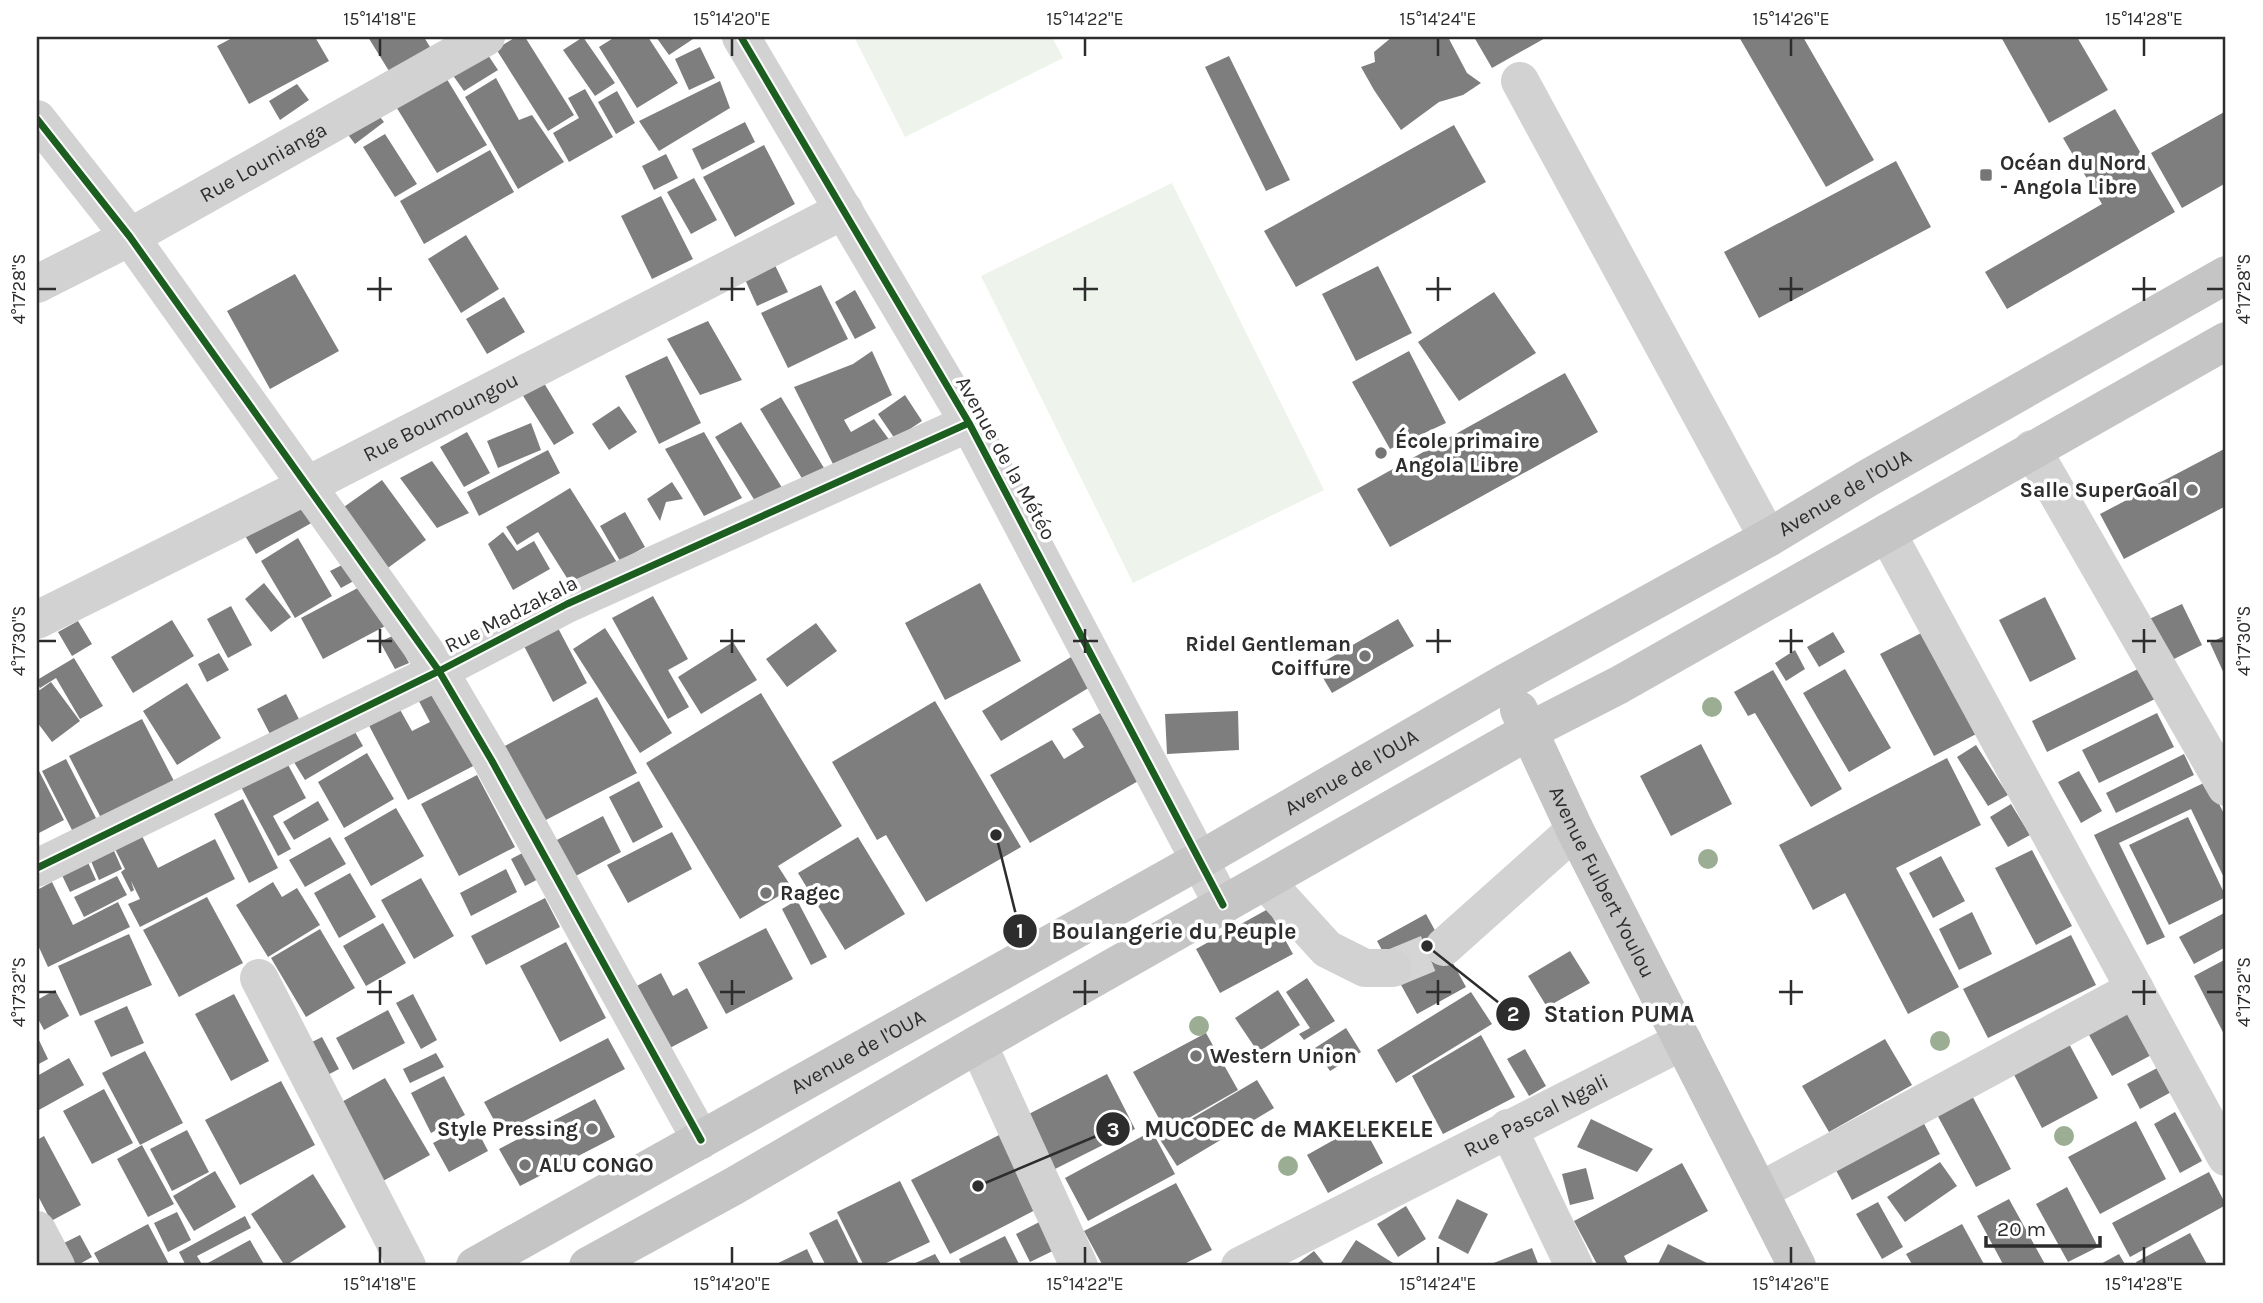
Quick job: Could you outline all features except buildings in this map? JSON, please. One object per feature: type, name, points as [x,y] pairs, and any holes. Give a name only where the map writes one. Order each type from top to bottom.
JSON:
[{"type":"main road","name":"Avenue de l'OUA","points":[[475,1266],[1200,860],[1505,683],[1768,538],[1868,478],[2226,275]]},
{"type":"main road","points":[[588,1266],[734,1186],[978,1044],[1529,732],[1619,685],[2226,341]]},
{"type":"main road","name":"Avenue Fulbert Youlou","points":[[1505,683],[1575,830],[1797,1266]]},
{"type":"street","name":"Rue Lounianga","points":[[37,284],[130,237],[486,37]]},
{"type":"street","name":"Avenue de la Météo","points":[[741,37],[970,423],[1223,905]]},
{"type":"street","points":[[1520,81],[1768,538]]},
{"type":"street","points":[[37,119],[130,237],[439,671],[506,785],[701,1140]]},
{"type":"street","name":"Rue Boumoungou","points":[[37,620],[844,210]]},
{"type":"street","name":"Rue Madzakala","points":[[37,868],[439,671],[567,604],[970,423]]},
{"type":"street","points":[[2032,449],[2226,787]]},
{"type":"street","points":[[1887,533],[2226,1157]]},
{"type":"street","points":[[1444,947],[1575,830]]},
{"type":"street","points":[[1266,882],[1326,949],[1365,968],[1393,968]]},
{"type":"street","points":[[259,978],[407,1266]]},
{"type":"street","points":[[1760,1191],[2135,989]]},
{"type":"street","name":"Rue Pascal Ngali","points":[[1251,1264],[1508,1128],[1683,1041]]},
{"type":"street","points":[[978,1044],[1079,1266]]},
{"type":"street","points":[[1508,1128],[1574,1266]]},
{"type":"street","points":[[37,1230],[56,1266]]},
{"type":"shaded area","points":[[854,37],[1052,37],[1063,58],[905,137]]},
{"type":"shaded area","points":[[1172,183],[1324,490],[1133,583],[981,276]]},
{"type":"tunnel","points":[[1393,968],[1444,947]]},
{"type":"cycle path","points":[[741,37],[969,423],[1223,905]]},
{"type":"cycle path","points":[[37,119],[130,237],[439,671],[492,761],[701,1140]]},
{"type":"cycle path","points":[[37,868],[439,671],[567,604],[969,423]]},
{"type":"place","name":"Océan du Nord - Angola Libre","points":[[1986,175]]},
{"type":"place","name":"École primaire Angola Libre","points":[[1381,453]]},
{"type":"place","name":"Salle SuperGoal","points":[[2192,490]]},
{"type":"place","name":"Ridel Gentleman Coiffure","points":[[1365,656]]},
{"type":"place","name":"Boulangerie du Peuple","points":[[996,835]]},
{"type":"place","name":"Ragec","points":[[766,893]]},
{"type":"place","name":"Station PUMA","points":[[1427,946]]},
{"type":"place","name":"Western Union","points":[[1196,1056]]},
{"type":"place","name":"Style Pressing","points":[[592,1129]]},
{"type":"place","name":"ALU CONGO","points":[[525,1165]]},
{"type":"place","name":"MUCODEC de MAKELEKELE","points":[[978,1186]]}]
